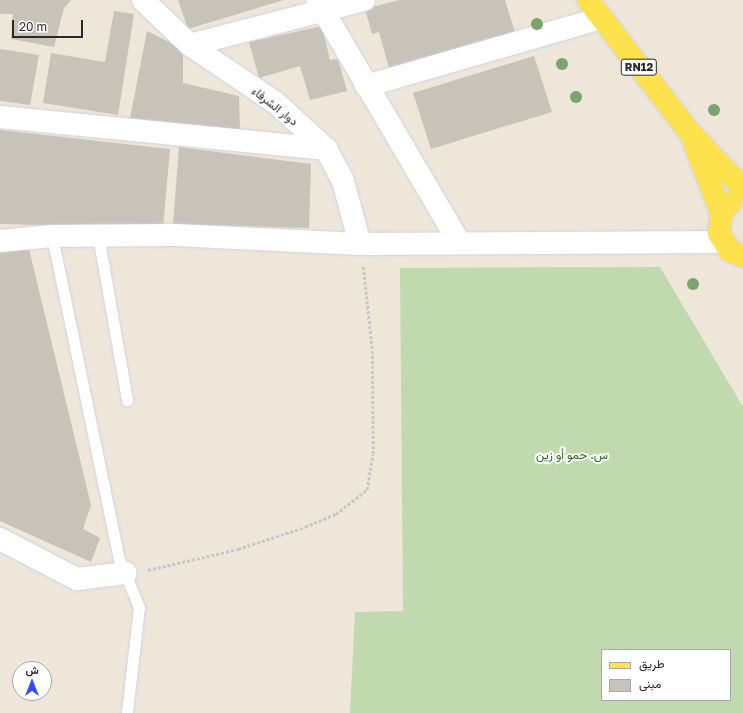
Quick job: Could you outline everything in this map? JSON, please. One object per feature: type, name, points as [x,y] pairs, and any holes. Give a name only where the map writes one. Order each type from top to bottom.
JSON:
[{"type":"main road","name":"RN12","points":[[588,0],[691,134],[743,188]]},
{"type":"main road","name":"RN12","points":[[691,134],[721,213],[719,222],[723,242]]},
{"type":"main road","points":[[721,213],[728,204],[743,196]]},
{"type":"main road","points":[[723,242],[730,251],[743,256]]},
{"type":"street","name":"دوار الشرفاء","points":[[143,0],[190,45],[276,104],[326,149],[343,181],[360,244]]},
{"type":"street","points":[[190,45],[320,6],[364,0]]},
{"type":"street","points":[[320,6],[459,242]]},
{"type":"street","points":[[366,86],[601,18]]},
{"type":"street","points":[[0,117],[326,149]]},
{"type":"street","points":[[0,241],[52,236],[174,235],[360,244],[459,242],[723,242]]},
{"type":"street","points":[[0,538],[77,579],[126,573]]},
{"type":"lane","points":[[98,235],[127,400]]},
{"type":"lane","points":[[52,236],[90,426],[119,559],[139,607],[127,713]]},
{"type":"path","points":[[126,573],[238,549],[305,527],[336,514],[367,490],[373,454],[372,349],[360,244]]},
{"type":"green space","name":"س. حمو أو زين","points":[[660,267],[743,407],[743,713],[350,713],[355,612],[403,611],[400,268]]},
{"type":"building","points":[[0,0],[71,0],[64,8],[54,47],[11,39],[13,14],[0,14]]},
{"type":"building","points":[[178,0],[284,0],[188,29]]},
{"type":"building","points":[[399,0],[505,0],[515,32],[389,68],[379,32],[372,34],[365,9]]},
{"type":"building","points":[[114,11],[134,14],[118,115],[43,103],[51,53],[105,62]]},
{"type":"building","points":[[322,26],[330,60],[338,59],[347,91],[310,100],[300,66],[259,78],[249,42]]},
{"type":"building","points":[[147,31],[183,49],[183,83],[239,96],[240,130],[130,118]]},
{"type":"building","points":[[0,49],[39,55],[30,105],[0,101]]},
{"type":"building","points":[[534,56],[552,112],[431,149],[413,93]]},
{"type":"building","points":[[0,130],[170,149],[163,228],[0,224]]},
{"type":"building","points":[[179,147],[311,164],[309,228],[173,224]]},
{"type":"building","points":[[29,249],[91,505],[83,529],[100,538],[91,562],[0,521],[0,253]]}]
